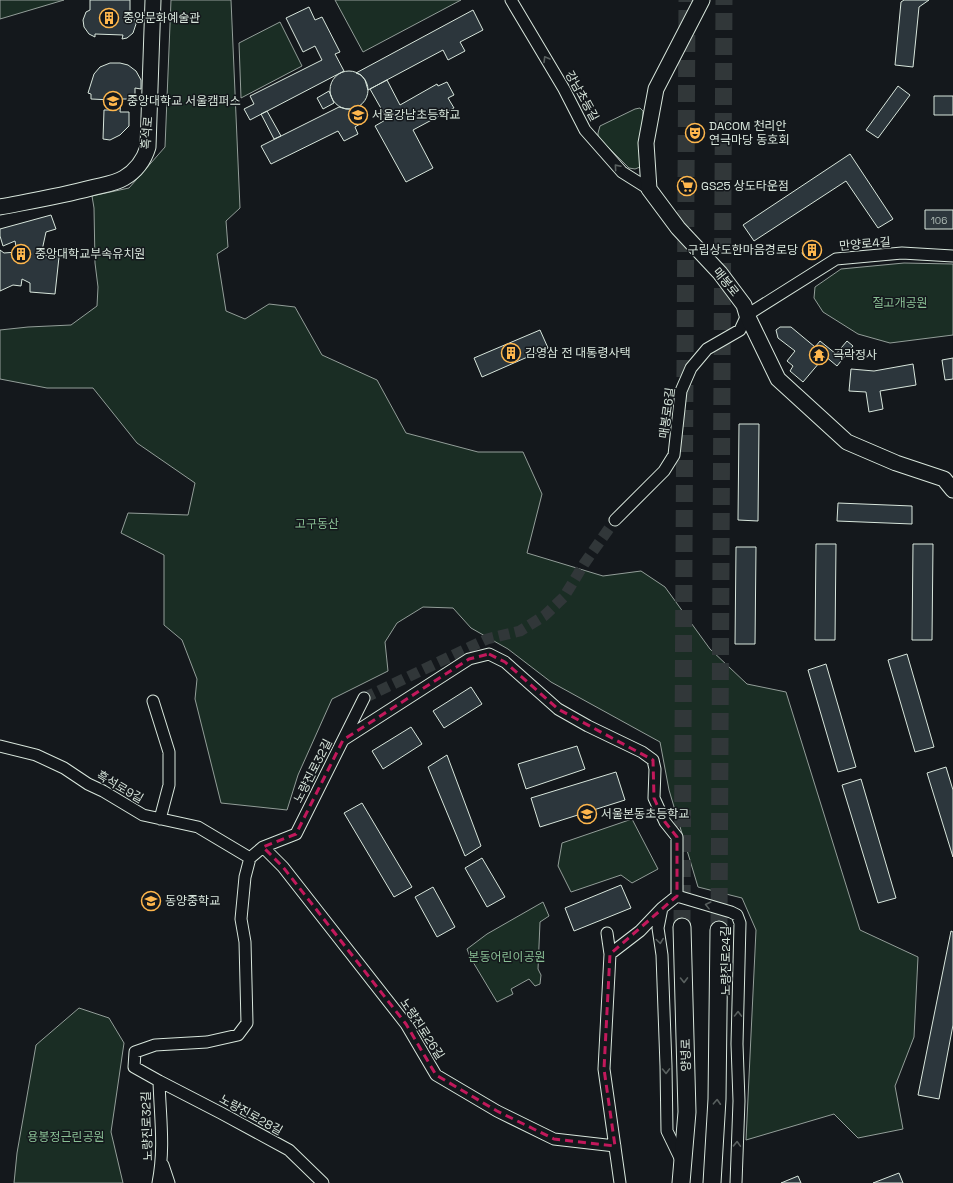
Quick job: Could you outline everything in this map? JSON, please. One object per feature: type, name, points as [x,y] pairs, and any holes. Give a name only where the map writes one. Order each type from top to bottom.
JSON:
[{"type":"main road","name":"양녕로","points":[[681,1183],[687,1112],[682,927]]},
{"type":"main road","points":[[712,1183],[717,1099],[719,930]]},
{"type":"street","name":"흑석로","points":[[0,207],[68,194],[117,182],[130,174],[139,165],[148,147],[153,0]]},
{"type":"street","name":"강남초등길","points":[[511,0],[564,89],[585,130],[622,172],[649,189]]},
{"type":"street","points":[[649,189],[646,143],[656,89],[702,0]]},
{"type":"street","name":"매봉로","points":[[649,189],[678,228],[720,274],[744,305],[747,315],[778,379],[847,442],[896,463],[944,479],[953,490]]},
{"type":"street","name":"만양로4길","points":[[747,315],[836,259],[902,253],[953,256]]},
{"type":"street","name":"매봉로6길","points":[[615,520],[664,471],[674,455],[681,391],[691,368],[707,349],[740,330],[747,315]]},
{"type":"street","name":"노량진로32길","points":[[158,1183],[162,1163],[162,1116],[159,1081],[134,1068],[135,1052],[155,1045],[207,1042],[238,1036],[247,1023],[245,942],[241,918],[250,858],[263,847],[296,834],[343,740],[469,659],[488,654],[506,662],[558,709],[588,726],[642,752],[652,760],[655,768],[654,798],[665,822],[677,837],[677,896]]},
{"type":"street","points":[[343,740],[364,698]]},
{"type":"street","points":[[153,701],[169,752],[169,785],[160,819]]},
{"type":"street","name":"흑석로9길","points":[[0,746],[36,755],[64,768],[88,784],[103,791],[143,815],[198,827],[250,858]]},
{"type":"street","name":"노량진로26길","points":[[263,847],[283,867],[406,1024],[436,1075],[497,1111],[554,1139],[615,1146]]},
{"type":"street","points":[[610,954],[640,931],[662,908],[677,896]]},
{"type":"street","name":"노량진로24길","points":[[677,896],[731,912],[737,915],[740,923],[737,1044],[739,1101],[736,1183]]},
{"type":"street","points":[[662,908],[658,928],[662,955],[667,1131],[683,1165]]},
{"type":"street","points":[[607,933],[610,954],[604,1069],[620,1183]]},
{"type":"street","name":"노량진로28길","points":[[159,1081],[289,1150],[323,1183]]},
{"type":"street","points":[[162,1163],[169,1183]]},
{"type":"highlighted area","points":[[489,654],[505,662],[558,709],[653,760],[654,798],[665,822],[677,837],[677,896],[610,954],[604,1069],[615,1146],[554,1139],[497,1111],[436,1075],[406,1024],[283,867],[263,847],[296,834],[343,740],[469,659]]},
{"type":"green space","points":[[0,0],[64,0],[0,19]]},
{"type":"green space","name":"고구동산","points":[[171,0],[231,0],[240,208],[226,221],[228,247],[217,254],[226,311],[245,319],[269,304],[295,307],[322,355],[377,380],[406,433],[478,452],[523,452],[542,494],[527,553],[603,576],[641,571],[665,587],[710,649],[747,684],[786,692],[860,930],[918,957],[914,1037],[895,1086],[903,1129],[858,1138],[834,1114],[746,1140],[756,930],[742,898],[698,887],[669,790],[660,742],[551,682],[508,649],[471,628],[453,608],[423,607],[397,623],[385,642],[388,671],[332,699],[298,775],[287,810],[221,803],[195,699],[197,679],[182,640],[164,625],[164,555],[121,533],[128,513],[188,515],[195,483],[137,443],[93,388],[47,388],[0,379],[0,330],[71,325],[97,306],[98,287],[95,263],[94,208],[92,196],[129,188],[165,147]]},
{"type":"green space","points":[[335,0],[461,0],[363,52]]},
{"type":"green space","points":[[280,22],[302,66],[241,98],[239,43]]},
{"type":"green space","points":[[640,108],[643,111],[641,163],[640,167],[635,169],[629,168],[598,137],[598,133],[600,126]]},
{"type":"green space","name":"절고개공원","points":[[904,263],[953,264],[953,335],[890,343],[858,334],[823,312],[814,298],[815,287],[841,269]]},
{"type":"green space","points":[[632,819],[658,869],[632,883],[621,875],[571,892],[558,866],[562,843]]},
{"type":"green space","name":"본동어린이공원","points":[[543,902],[549,916],[540,922],[538,969],[541,975],[540,984],[535,986],[529,979],[511,989],[513,994],[497,1002],[470,957],[467,949],[487,934]]},
{"type":"green space","name":"용봉정근린공원","points":[[79,1008],[109,1018],[124,1043],[111,1132],[123,1183],[14,1183],[17,1153],[36,1045]]},
{"type":"building","name":"중앙문화예술관","points":[[90,0],[130,0],[130,11],[134,16],[136,24],[133,33],[127,38],[122,39],[123,35],[95,34],[95,37],[89,34],[84,27],[83,20],[86,12],[90,10]]},
{"type":"building","points":[[904,0],[929,0],[919,7],[913,67],[895,65],[901,2]]},
{"type":"building","points":[[309,7],[315,20],[322,17],[340,52],[335,54],[344,71],[250,120],[244,109],[254,104],[250,96],[322,60],[315,46],[303,52],[286,18]]},
{"type":"building","name":"서울강남초등학교","points":[[473,10],[483,30],[460,42],[465,51],[448,60],[443,50],[368,90],[365,80],[361,75],[356,73]]},
{"type":"building","points":[[110,63],[128,65],[136,71],[141,80],[141,89],[135,88],[135,99],[121,99],[120,112],[129,112],[129,126],[120,135],[110,140],[103,139],[104,110],[111,110],[112,100],[91,99],[91,94],[88,93],[94,74],[100,67]]},
{"type":"building","name":"서울강남초등학교","points":[[345,71],[353,71],[360,74],[365,79],[368,90],[365,101],[360,106],[353,109],[345,109],[338,106],[333,101],[330,94],[330,86],[333,79],[338,74]]},
{"type":"building","name":"서울강남초등학교","points":[[387,80],[400,105],[437,84],[438,86],[447,82],[454,95],[448,98],[454,108],[413,130],[433,168],[406,182],[375,126],[387,119],[370,89]]},
{"type":"building","points":[[898,86],[910,95],[878,138],[866,130]]},
{"type":"building","points":[[329,91],[334,103],[323,109],[317,98]]},
{"type":"building","points":[[934,96],[953,96],[953,115],[934,115]]},
{"type":"building","name":"서울강남초등학교","points":[[339,107],[352,109],[360,124],[355,127],[358,134],[344,141],[338,131],[271,164],[261,146]]},
{"type":"building","points":[[267,111],[281,136],[274,139],[261,114]]},
{"type":"building","points":[[850,154],[893,219],[878,228],[846,181],[754,241],[743,225]]},
{"type":"building","points":[[925,210],[953,210],[953,229],[925,229]]},
{"type":"building","name":"중앙대학교부속유치원","points":[[51,215],[56,229],[46,232],[41,255],[59,257],[55,294],[30,292],[30,283],[22,279],[21,286],[13,285],[0,291],[0,250],[4,253],[17,252],[15,241],[3,246],[0,236],[0,229]]},
{"type":"building","name":"구립상도한마음경로당","points":[[815,242],[821,249],[810,256],[804,256],[802,253],[803,251]]},
{"type":"building","name":"극락정사","points":[[780,327],[791,327],[815,347],[820,341],[836,354],[847,341],[853,346],[837,366],[825,356],[803,382],[790,371],[793,366],[787,361],[795,351],[778,338],[776,330]]},
{"type":"building","name":"김영삼 전 대통령사택","points":[[540,330],[548,348],[482,377],[474,358]]},
{"type":"building","points":[[953,358],[953,379],[945,380],[942,360]]},
{"type":"building","points":[[913,364],[916,385],[880,391],[883,409],[869,412],[866,392],[849,391],[851,369],[874,371]]},
{"type":"building","points":[[739,424],[759,424],[758,521],[738,520]]},
{"type":"building","points":[[838,503],[912,506],[912,524],[837,521]]},
{"type":"building","points":[[816,544],[836,544],[835,640],[815,640]]},
{"type":"building","points":[[913,544],[933,544],[932,640],[912,640]]},
{"type":"building","points":[[736,547],[756,547],[755,644],[735,644]]},
{"type":"building","points":[[907,654],[934,747],[915,752],[888,660]]},
{"type":"building","points":[[826,664],[856,767],[838,772],[808,670]]},
{"type":"building","points":[[471,687],[482,704],[444,728],[433,711]]},
{"type":"building","points":[[411,727],[422,744],[383,769],[372,751]]},
{"type":"building","points":[[577,746],[585,769],[526,789],[518,764]]},
{"type":"building","points":[[447,755],[481,846],[465,856],[428,767]]},
{"type":"building","points":[[946,767],[953,790],[953,857],[927,773]]},
{"type":"building","points":[[616,772],[625,800],[540,827],[531,798]]},
{"type":"building","points":[[861,779],[896,898],[878,903],[842,785]]},
{"type":"building","points":[[362,803],[412,887],[394,897],[344,813]]},
{"type":"building","points":[[482,858],[505,897],[487,907],[465,868]]},
{"type":"building","points":[[621,885],[631,908],[574,931],[565,908]]},
{"type":"building","points":[[433,887],[455,927],[437,937],[415,897]]},
{"type":"building","points":[[951,931],[953,932],[953,1025],[939,1099],[918,1095]]},
{"type":"building","points":[[899,1173],[903,1183],[873,1183]]},
{"type":"building","points":[[798,1176],[801,1183],[781,1183]]},
{"type":"tunnel","points":[[682,927],[687,0]]},
{"type":"tunnel","points":[[719,930],[724,0]]},
{"type":"tunnel","points":[[364,698],[487,639],[520,631],[544,616],[564,597],[584,564],[615,520]]},
{"type":"place","name":"중앙문화예술관","points":[[109,18]]},
{"type":"place","name":"중앙대학교 서울캠퍼스","points":[[113,101]]},
{"type":"place","name":"서울강남초등학교","points":[[358,115]]},
{"type":"place","name":"DACOM 천리안 연극마당 동호회","points":[[695,133]]},
{"type":"place","name":"GS25 상도타운점","points":[[687,186]]},
{"type":"place","name":"구립상도한마음경로당","points":[[812,250]]},
{"type":"place","name":"중앙대학교부속유치원","points":[[21,254]]},
{"type":"place","name":"김영삼 전 대통령사택","points":[[511,353]]},
{"type":"place","name":"극락정사","points":[[819,355]]},
{"type":"place","name":"서울본동초등학교","points":[[587,814]]},
{"type":"place","name":"동양중학교","points":[[151,901]]}]
